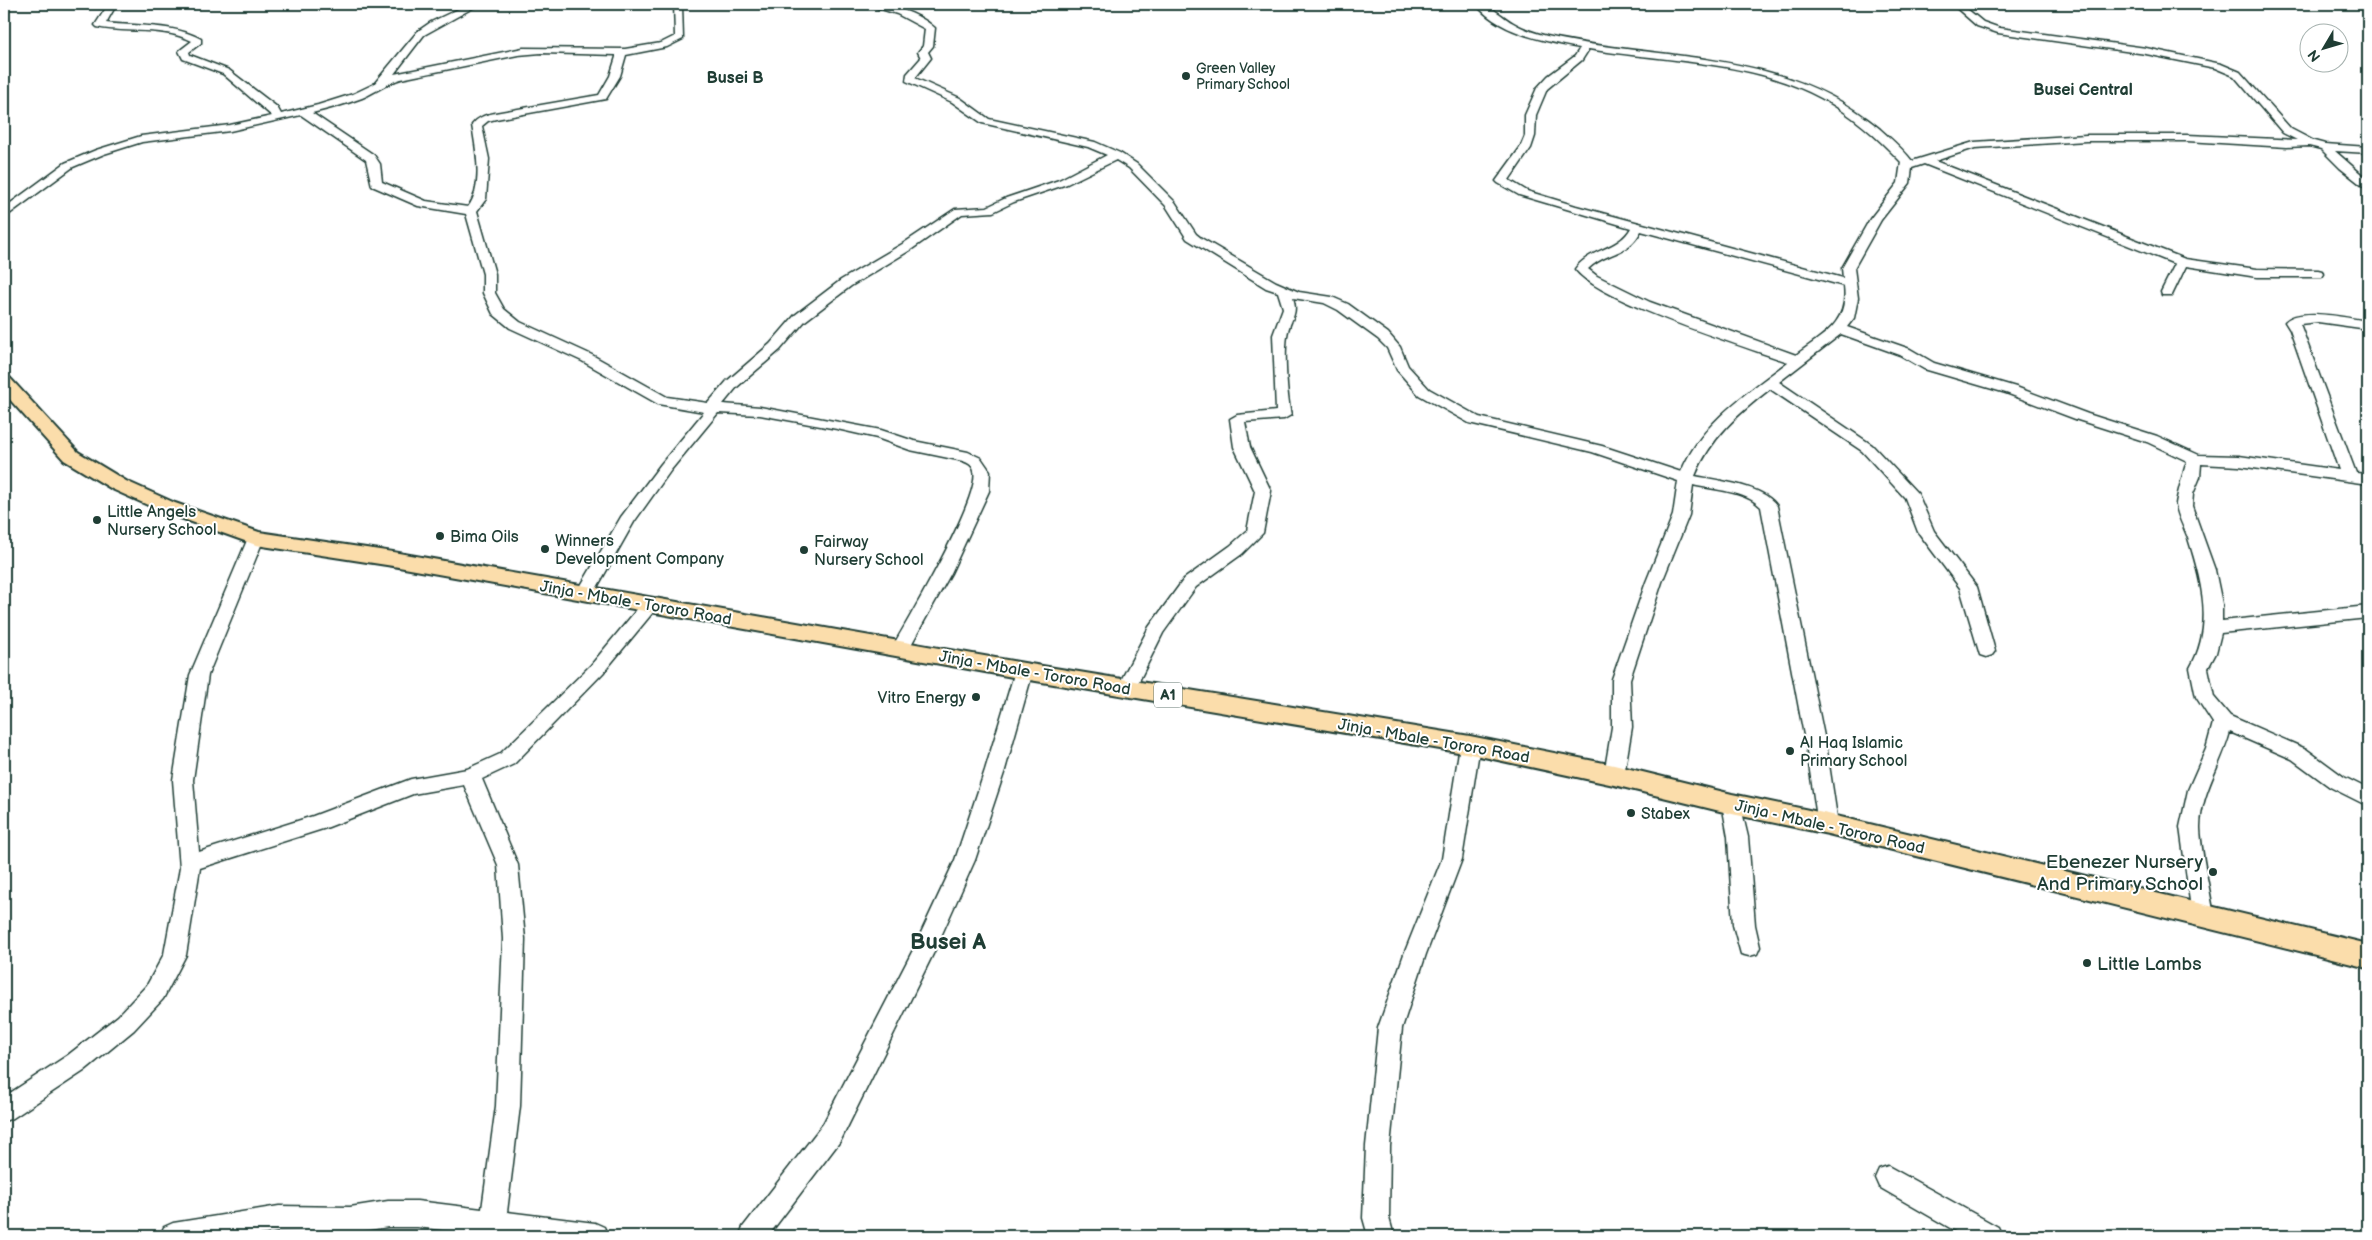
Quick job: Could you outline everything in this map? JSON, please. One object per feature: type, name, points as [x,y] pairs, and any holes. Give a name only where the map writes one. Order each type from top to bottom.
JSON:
[{"type":"main road","name":"Jinja - Mbale - Tororo Road","points":[[4,382],[71,456],[119,485],[168,507],[256,538],[393,559],[1024,671],[1470,745],[1614,774],[1732,804],[1828,824],[2368,956]]},
{"type":"street","points":[[105,4],[112,7],[100,25],[165,31],[191,36],[198,41],[184,51],[186,57],[226,72],[272,109],[279,118]]},
{"type":"street","points":[[4,213],[68,165],[100,152],[157,135],[230,128],[279,118],[357,96],[378,86],[385,80],[421,33],[434,24],[476,4]]},
{"type":"street","points":[[385,80],[417,71],[521,51],[560,49],[593,53],[621,52],[672,43],[680,37],[678,4]]},
{"type":"street","points":[[869,4],[900,12],[930,28],[928,46],[923,52],[926,58],[910,79],[956,100],[986,121],[1091,144],[1116,155],[1133,166],[1171,204],[1191,236],[1197,241],[1284,291],[1327,300],[1343,307],[1383,336],[1392,347],[1402,367],[1424,392],[1474,420],[1597,449],[1686,479],[1752,493],[1762,499],[1769,506],[1817,751],[1828,824]]},
{"type":"street","points":[[1480,4],[1519,30],[1585,46],[1759,72],[1794,82],[1829,98],[1868,123],[1907,160],[1904,183],[1876,218],[1848,268],[1852,298],[1847,318],[1840,329],[1745,401],[1717,426],[1692,464],[1686,479],[1681,515],[1654,582],[1620,679],[1622,727],[1614,774]]},
{"type":"street","points":[[1956,4],[1980,24],[1998,30],[2036,37],[2146,51],[2218,66],[2237,74],[2287,131],[2309,143],[2325,147],[2368,150]]},
{"type":"street","points":[[1585,46],[1580,55],[1559,75],[1543,86],[1531,113],[1530,135],[1523,153],[1518,164],[1502,181],[1523,192],[1716,248],[1815,273],[1850,284]]},
{"type":"street","points":[[471,211],[480,199],[483,158],[478,125],[484,120],[495,116],[602,98],[608,92],[619,68],[622,60],[621,52]]},
{"type":"street","points":[[304,112],[338,136],[367,152],[373,160],[376,184],[410,201],[427,206],[471,211]]},
{"type":"street","points":[[1907,166],[1974,145],[2086,138],[2178,137],[2287,144],[2309,143]]},
{"type":"street","points":[[2325,147],[2344,166],[2368,185]]},
{"type":"street","points":[[585,594],[628,521],[666,467],[710,415],[712,408],[732,384],[775,347],[800,318],[846,283],[959,211],[989,210],[1010,200],[1064,182],[1116,155]]},
{"type":"street","points":[[1925,161],[2182,262],[2257,272],[2318,274]]},
{"type":"street","points":[[471,211],[486,258],[489,274],[489,294],[498,311],[515,325],[587,358],[663,401],[712,408],[760,411],[855,429],[880,434],[910,446],[968,457],[976,461],[982,471],[981,491],[943,573],[901,648]]},
{"type":"street","points":[[1638,226],[1628,242],[1610,253],[1584,263],[1581,269],[1584,275],[1602,287],[1799,361]]},
{"type":"street","points":[[2167,292],[2182,262]]},
{"type":"street","points":[[1126,688],[1155,631],[1190,583],[1236,550],[1255,533],[1263,491],[1242,447],[1237,419],[1260,415],[1284,415],[1281,402],[1280,335],[1290,308],[1284,291]]},
{"type":"street","points":[[2349,476],[2297,330],[2292,322],[2299,318],[2313,318],[2368,325]]},
{"type":"street","points":[[1840,329],[1904,352],[1929,366],[2011,390],[2083,417],[2152,439],[2196,459],[2239,461],[2368,478]]},
{"type":"street","points":[[1770,382],[1867,448],[1912,497],[1926,532],[1968,587],[1986,651]]},
{"type":"street","points":[[2196,459],[2191,466],[2192,479],[2185,495],[2186,515],[2196,536],[2212,595],[2214,628],[2208,656],[2198,668],[2202,693],[2210,708],[2223,721],[2299,754],[2337,782],[2368,798]]},
{"type":"street","points":[[4,1110],[76,1063],[126,1023],[155,992],[174,955],[190,862],[183,780],[199,675],[256,538]]},
{"type":"street","points":[[190,862],[319,822],[411,787],[471,776],[507,759],[597,668],[650,605]]},
{"type":"street","points":[[2214,628],[2368,612]]},
{"type":"street","points":[[752,1236],[832,1132],[922,954],[965,860],[995,770],[1024,671]]},
{"type":"street","points":[[2203,916],[2190,827],[2198,790],[2216,749],[2223,721]]},
{"type":"street","points":[[1381,1236],[1376,1218],[1378,1146],[1390,1028],[1415,954],[1452,859],[1470,745]]},
{"type":"street","points":[[471,776],[488,823],[508,865],[514,939],[508,1106],[493,1224]]},
{"type":"street","points":[[1732,804],[1738,837],[1744,925],[1749,947]]},
{"type":"street","points":[[1888,1178],[1989,1236]]},
{"type":"street","points":[[173,1236],[279,1219],[350,1220],[388,1214],[417,1214],[595,1236]]},
{"type":"place","name":"Green Valley Primary School","points":[[1186,76]]},
{"type":"place","name":"Little Angels Nursery School","points":[[97,520]]},
{"type":"place","name":"Bima Oils","points":[[440,536]]},
{"type":"place","name":"Winners Development Company","points":[[545,549]]},
{"type":"place","name":"Fairway Nursery School","points":[[804,550]]},
{"type":"place","name":"Vitro Energy","points":[[976,697]]},
{"type":"place","name":"Al Haq Islamic Primary School","points":[[1790,751]]},
{"type":"place","name":"Stabex","points":[[1631,813]]},
{"type":"place","name":"Ebenezer Nursery And Primary School","points":[[2213,872]]},
{"type":"place","name":"Little Lambs","points":[[2087,963]]},
{"type":"district","name":"Busei B","points":[[735,77]]},
{"type":"district","name":"Busei Central","points":[[2083,89]]},
{"type":"district","name":"Busei A","points":[[948,941]]}]
